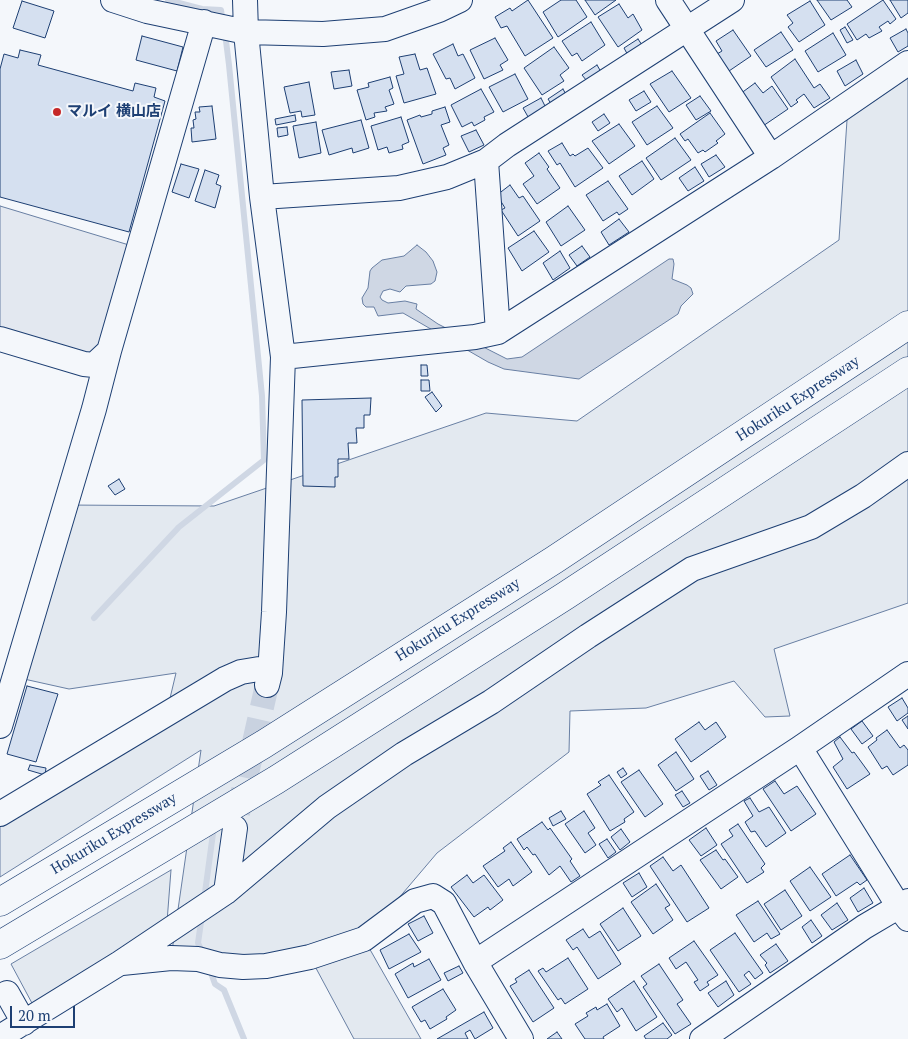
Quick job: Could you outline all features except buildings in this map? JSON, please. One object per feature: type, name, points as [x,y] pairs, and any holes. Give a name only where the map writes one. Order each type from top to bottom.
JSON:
[{"type":"highway","name":"Hokuriku Expressway","points":[[0,902],[264,744],[546,565],[908,325]]},
{"type":"highway","points":[[0,945],[292,769],[565,596],[908,371]]},
{"type":"street","points":[[113,0],[147,11],[243,31],[323,34],[385,29],[439,10],[460,0]]},
{"type":"street","points":[[0,814],[233,675],[260,669],[269,679],[274,612],[283,357],[243,31],[244,0]]},
{"type":"street","points":[[668,0],[772,157]]},
{"type":"street","points":[[262,197],[399,188],[447,177],[486,161],[507,145],[732,0]]},
{"type":"street","points":[[0,726],[207,22]]},
{"type":"street","points":[[283,357],[475,337],[498,332],[772,157],[908,63]]},
{"type":"street","points":[[486,161],[498,332]]},
{"type":"street","points":[[0,339],[84,364],[94,365],[109,351]]},
{"type":"street","points":[[0,1037],[120,963],[222,895],[326,807],[404,754],[490,702],[692,569],[811,527],[863,496],[908,464]]},
{"type":"street","points":[[475,962],[800,748],[908,674]]},
{"type":"street","points":[[702,1039],[864,927],[905,909],[800,748]]},
{"type":"street","points":[[222,895],[235,828]]},
{"type":"street","points":[[120,963],[171,958],[243,967],[266,966],[310,957],[364,939],[415,901],[433,896],[444,903],[475,962],[521,1039]]},
{"type":"street","points":[[7,992],[24,1023]]},
{"type":"shaded area","points":[[908,63],[908,603],[774,649],[790,716],[765,717],[734,681],[646,708],[570,711],[569,752],[437,853],[364,939],[421,1039],[354,1039],[310,957],[171,958],[201,750],[0,877],[0,816],[166,715],[176,673],[69,689],[15,677],[66,505],[214,506],[486,413],[577,421],[839,240],[848,105]]},
{"type":"shaded area","points":[[0,206],[129,245],[101,348],[90,355],[0,328]]},
{"type":"shaded area","points":[[417,245],[433,261],[437,272],[435,281],[431,284],[406,286],[400,292],[390,289],[383,291],[380,297],[382,300],[388,303],[405,301],[417,304],[416,309],[438,324],[507,359],[522,357],[669,259],[673,259],[674,264],[672,279],[687,285],[691,288],[693,294],[681,306],[678,314],[579,379],[504,369],[488,362],[403,313],[378,316],[374,307],[366,307],[363,304],[362,298],[368,288],[372,268],[382,260],[404,256]]},
{"type":"shaded area","points":[[171,870],[167,922],[33,1005],[11,964]]},
{"type":"waterway","points":[[168,0],[202,9],[221,10],[223,23]]},
{"type":"waterway","points":[[94,618],[179,527],[264,460],[262,396],[225,33]]},
{"type":"waterway","points":[[204,900],[214,826]]},
{"type":"waterway","points":[[202,915],[198,943],[203,954]]},
{"type":"waterway","points":[[209,967],[215,984],[224,990],[244,1039]]},
{"type":"tunnel","points":[[238,813],[267,685]]},
{"type":"place","name":"マルイ 横山店","points":[[57,112]]}]
